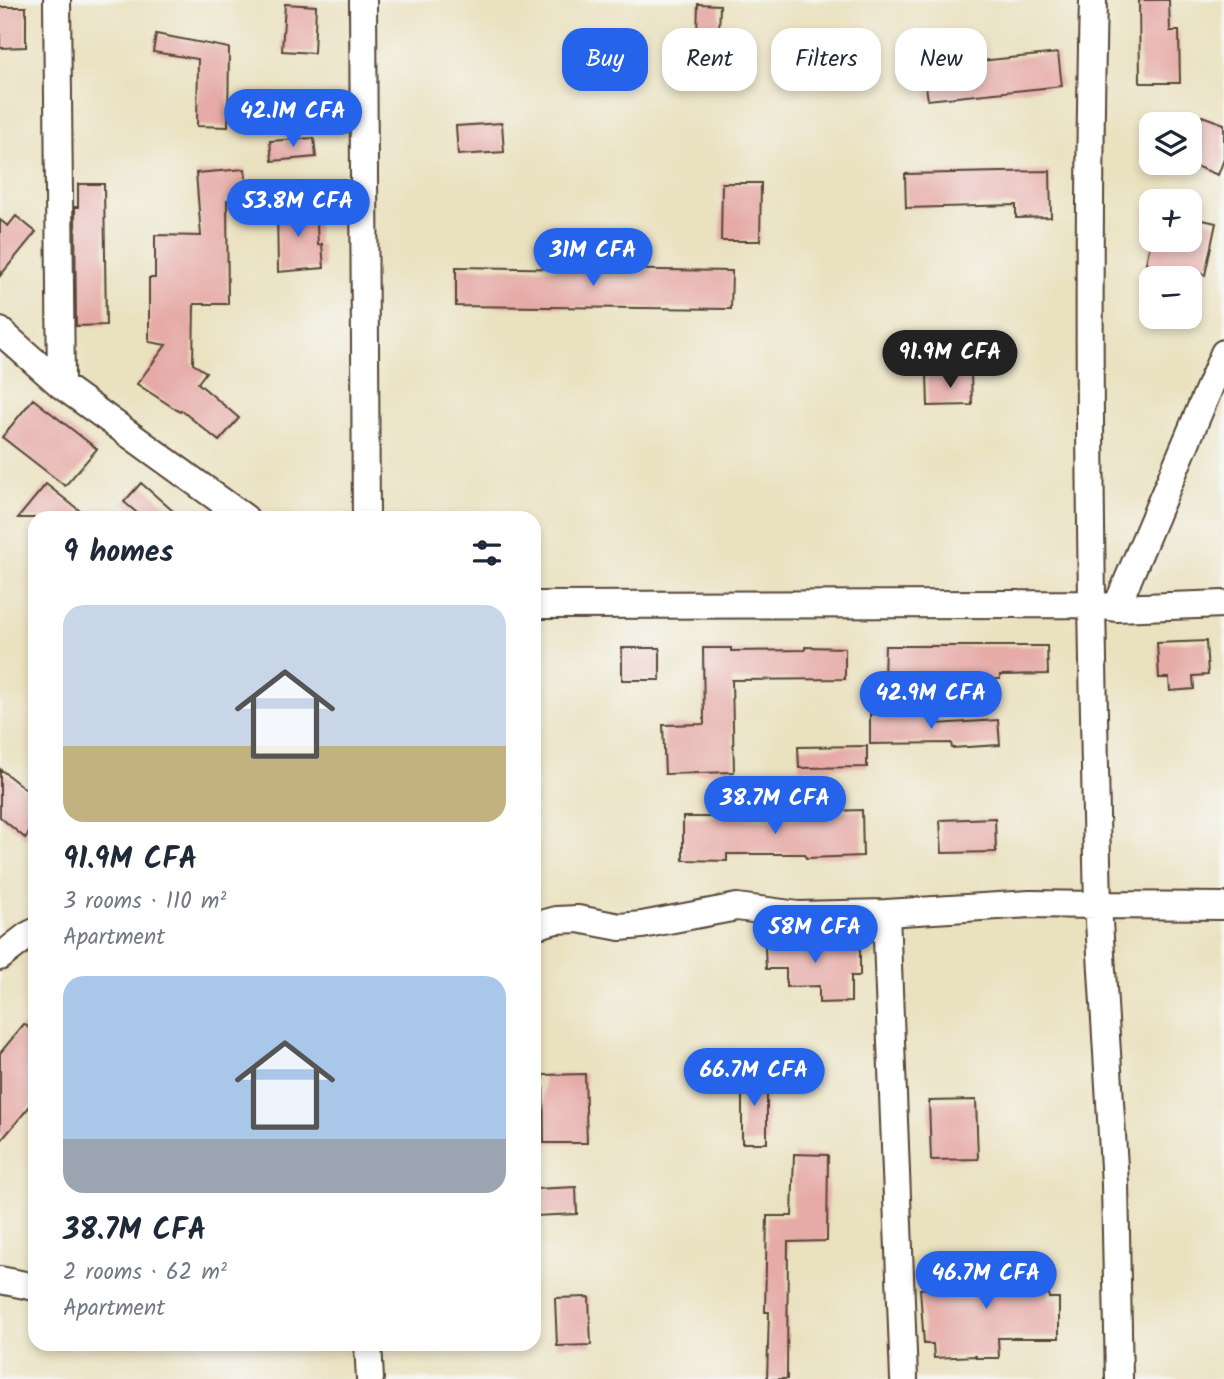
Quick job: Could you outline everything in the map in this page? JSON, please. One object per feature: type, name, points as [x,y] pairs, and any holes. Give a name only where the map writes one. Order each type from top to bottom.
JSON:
[{"type":"street","points":[[57,0],[61,385]]},
{"type":"street","points":[[363,0],[366,511]]},
{"type":"street","points":[[1093,0],[1091,100],[1104,606],[1098,905],[1115,1184],[1119,1379]]},
{"type":"street","points":[[0,331],[61,385],[235,511]]},
{"type":"street","points":[[1104,606],[1224,353]]},
{"type":"street","points":[[541,605],[1224,604]]},
{"type":"street","points":[[541,924],[578,919],[620,927],[737,907],[797,915],[886,914],[1030,904],[1224,906]]},
{"type":"street","points":[[886,914],[904,1379]]},
{"type":"street","points":[[0,957],[28,936]]},
{"type":"street","points":[[0,1280],[28,1286]]},
{"type":"street","points":[[368,1351],[370,1379]]},
{"type":"building","points":[[1139,0],[1169,0],[1170,31],[1179,31],[1180,83],[1140,83]]},
{"type":"building","points":[[285,4],[316,6],[314,53],[282,51]]},
{"type":"building","points":[[698,4],[720,5],[719,28],[697,28]]},
{"type":"building","points":[[0,7],[26,7],[26,47],[0,48]]},
{"type":"building","points":[[156,34],[229,48],[228,127],[197,126],[198,59],[153,52]]},
{"type":"building","points":[[1058,53],[1062,86],[928,100],[927,91],[987,91],[987,60]]},
{"type":"building","points":[[1202,116],[1224,124],[1224,159],[1218,175],[1202,169]]},
{"type":"building","points":[[502,123],[504,152],[458,155],[456,126]]},
{"type":"building","points":[[314,138],[316,157],[272,161],[270,141]]},
{"type":"building","points":[[245,169],[248,199],[227,200],[228,304],[194,304],[193,364],[206,372],[198,383],[239,418],[219,441],[181,410],[180,412],[137,384],[166,345],[149,342],[149,278],[155,278],[155,235],[201,236],[196,173]]},
{"type":"building","points":[[1050,171],[1051,217],[1016,218],[1016,205],[906,208],[905,174]]},
{"type":"building","points":[[722,183],[761,183],[760,241],[721,241]]},
{"type":"building","points":[[78,184],[104,184],[106,325],[76,326],[75,207],[78,207]]},
{"type":"building","points":[[316,205],[318,245],[322,244],[324,268],[278,272],[277,206]]},
{"type":"building","points":[[16,216],[36,232],[0,276],[0,220],[8,226]]},
{"type":"building","points":[[1202,220],[1216,223],[1205,275],[1202,274],[1202,266],[1161,266],[1146,263],[1148,252],[1202,252]]},
{"type":"building","points":[[456,267],[732,271],[731,309],[456,306]]},
{"type":"building","points":[[971,373],[972,405],[928,406],[927,374]]},
{"type":"building","points":[[33,399],[97,449],[65,486],[2,437]]},
{"type":"building","points":[[141,483],[173,511],[135,511],[124,502]]},
{"type":"building","points":[[46,484],[80,511],[28,511],[28,518],[18,518]]},
{"type":"building","points":[[1206,641],[1208,675],[1193,676],[1194,689],[1170,691],[1169,678],[1159,678],[1157,643]]},
{"type":"building","points":[[885,646],[1047,646],[1048,674],[1000,675],[1000,679],[884,678]]},
{"type":"building","points":[[805,647],[845,648],[845,679],[732,680],[734,772],[665,774],[663,725],[704,724],[703,648],[731,648],[731,651],[805,650]]},
{"type":"building","points":[[622,648],[660,648],[660,680],[622,680]]},
{"type":"building","points":[[936,713],[936,724],[998,720],[1000,745],[952,748],[951,743],[870,744],[870,714]]},
{"type":"building","points":[[867,746],[867,767],[799,768],[798,747]]},
{"type":"building","points":[[0,769],[28,791],[28,834],[25,838],[0,817]]},
{"type":"building","points":[[862,810],[863,856],[806,858],[805,854],[727,854],[727,861],[683,860],[683,817],[804,819],[804,812]]},
{"type":"building","points":[[995,818],[996,852],[942,853],[940,820]]},
{"type":"building","points":[[764,927],[783,929],[784,944],[860,943],[860,976],[851,976],[851,1002],[819,1003],[819,986],[786,987],[786,969],[766,969]]},
{"type":"building","points":[[24,1024],[28,1027],[28,1108],[0,1142],[0,1053]]},
{"type":"building","points":[[585,1074],[587,1143],[544,1143],[543,1075]]},
{"type":"building","points":[[742,1074],[767,1074],[767,1143],[742,1143]]},
{"type":"building","points":[[976,1100],[978,1159],[931,1160],[929,1101]]},
{"type":"building","points":[[794,1154],[828,1155],[827,1241],[788,1242],[787,1379],[767,1379],[767,1216],[792,1216]]},
{"type":"building","points":[[576,1187],[577,1214],[541,1216],[541,1189]]},
{"type":"building","points":[[1049,1271],[1049,1298],[1059,1298],[1059,1338],[998,1338],[999,1358],[934,1358],[933,1344],[924,1344],[920,1289],[929,1288],[929,1274]]},
{"type":"building","points":[[589,1297],[591,1345],[557,1346],[555,1298]]}]
